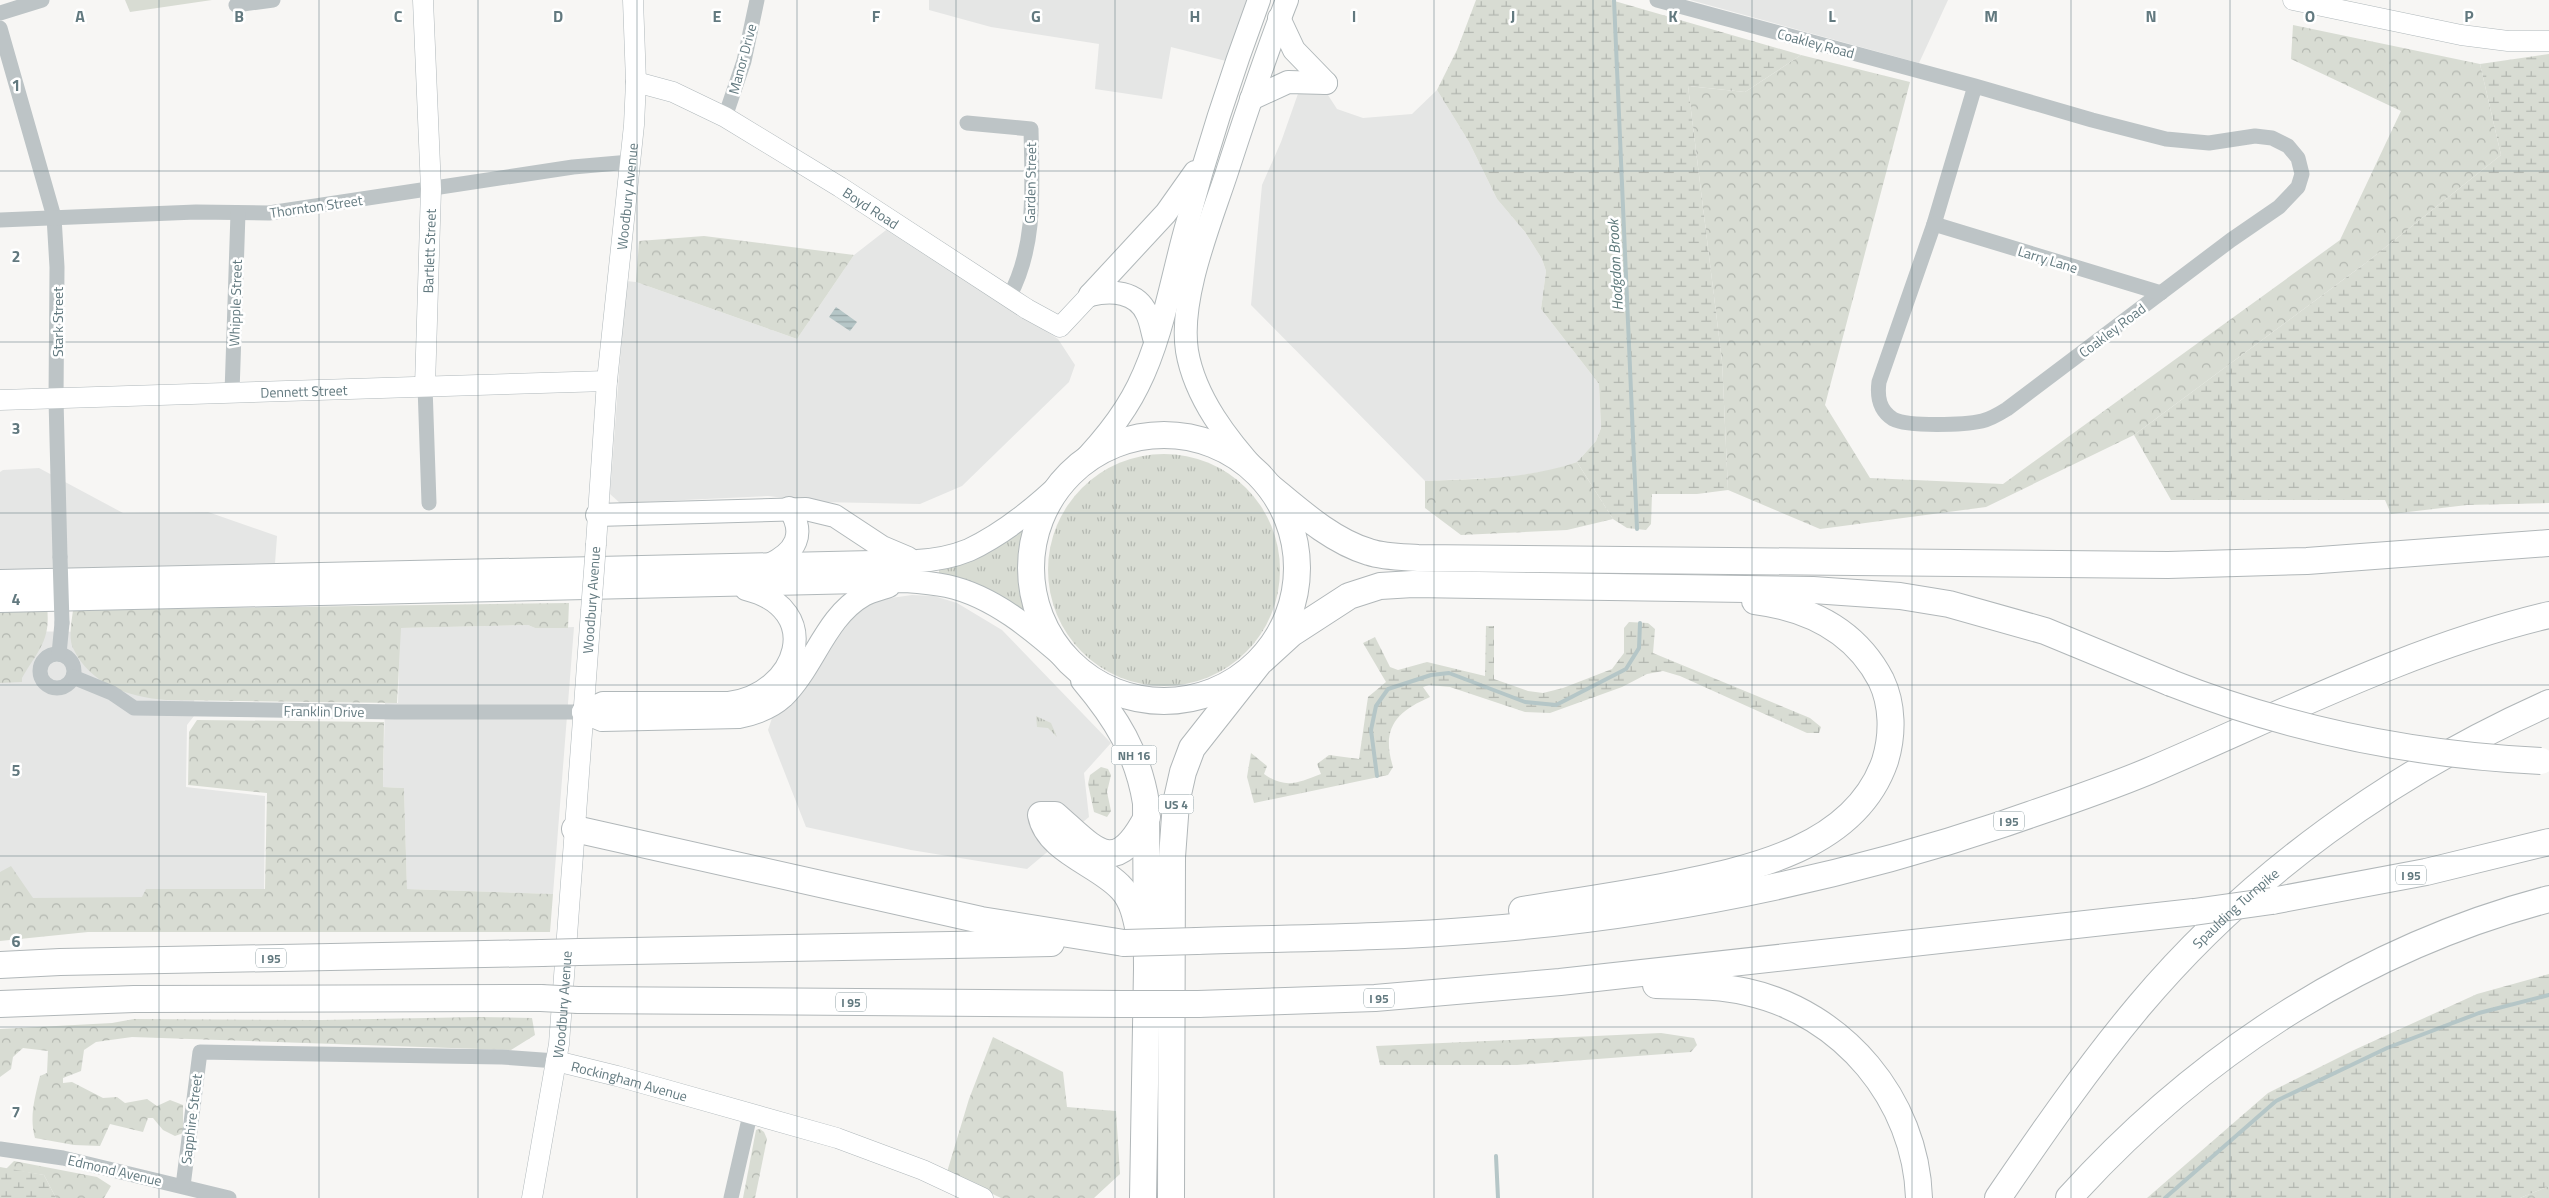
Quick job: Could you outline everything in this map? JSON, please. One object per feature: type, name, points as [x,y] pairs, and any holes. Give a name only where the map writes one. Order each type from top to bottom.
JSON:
[{"type":"highway","points":[[2545,761],[2448,754],[2348,737],[2252,712],[2171,683],[2045,631],[1949,604],[1900,596],[1850,591],[1413,584],[1380,586],[1359,592],[1339,602],[1292,634],[1240,678],[1219,689],[1192,698],[1158,700],[1128,696],[1103,688],[1081,674],[1067,660],[1052,642],[1040,616],[1033,585],[1033,560],[1036,536],[1048,505],[1078,467],[1106,449],[1120,443],[1145,437],[1169,435],[1186,437],[1217,446],[1246,463],[1264,481],[1312,521],[1350,545],[1370,552],[1418,558],[2168,566],[2317,561],[2549,543]]},
{"type":"highway","points":[[1258,662],[1284,628],[1297,582],[1296,548],[1287,516],[1264,481]]},
{"type":"highway","points":[[1442,932],[1518,911],[1654,888],[1730,873],[1772,861],[1807,845],[1828,831],[1851,811],[1874,783],[1888,750],[1891,726],[1888,700],[1874,667],[1849,638],[1822,620],[1784,606],[1668,588]]},
{"type":"highway","name":"I 95","points":[[0,965],[60,962],[1197,941],[1442,932],[1568,922],[1660,909],[1750,893],[1886,860],[2001,824],[2102,789],[2326,693],[2451,644],[2494,628],[2549,615]]},
{"type":"highway","name":"NH 16","points":[[1067,660],[1099,699],[1128,744],[1142,778],[1147,817],[1147,969],[1143,1198]]},
{"type":"highway","name":"US 4","points":[[1171,1198],[1172,858],[1174,815],[1183,772],[1192,748],[1258,662]]},
{"type":"highway","name":"Spaulding Turnpike","points":[[1998,1198],[2081,1079],[2140,1004],[2198,942],[2261,884],[2312,841],[2390,787],[2472,739],[2549,703]]},
{"type":"highway","points":[[1147,817],[1130,844],[1123,850],[1114,853],[1097,850],[1055,815],[1041,815],[1043,828],[1074,855],[1112,880],[1129,898],[1134,911],[1147,969]]},
{"type":"highway","points":[[575,829],[981,920],[1124,943]]},
{"type":"highway","name":"I 95","points":[[0,1004],[134,999],[541,998],[578,1000],[1198,1004],[1375,998],[1560,982],[2194,912],[2272,901],[2426,872],[2549,842]]},
{"type":"highway","points":[[2069,1198],[2098,1165],[2167,1100],[2242,1042],[2282,1016],[2339,982],[2406,949],[2496,915],[2549,899]]},
{"type":"highway","points":[[1560,982],[1722,988],[1766,997],[1815,1020],[1853,1049],[1875,1074],[1890,1096],[1912,1150],[1919,1198]]},
{"type":"highway","points":[[1126,1198],[1139,1166],[1144,1146]]},
{"type":"main road","points":[[0,581],[917,561],[944,558],[977,545],[1015,520],[1078,467],[1132,399],[1146,370],[1198,183],[1259,0]]},
{"type":"main road","points":[[1251,99],[1288,82],[1326,83],[1294,50],[1283,9]]},
{"type":"main road","points":[[1264,481],[1232,443],[1201,393],[1190,367],[1185,331],[1190,291],[1251,99],[1283,9]]},
{"type":"main road","points":[[1090,295],[1166,212],[1192,177],[1211,144]]},
{"type":"main road","points":[[1090,295],[1105,292],[1130,296],[1147,314],[1155,341]]},
{"type":"main road","points":[[769,565],[787,554],[797,537],[795,518],[789,508]]},
{"type":"main road","points":[[597,515],[806,509],[835,516],[882,547],[917,561]]},
{"type":"main road","points":[[583,712],[602,720],[738,717],[753,714],[783,697],[831,627],[852,605],[864,595],[905,581]]},
{"type":"main road","points":[[0,600],[905,581],[948,586],[989,603],[1024,624],[1067,660]]},
{"type":"main road","points":[[583,712],[603,703],[741,701],[764,691],[776,681],[794,654],[794,628],[790,619],[776,600],[763,593],[721,584]]},
{"type":"street","points":[[0,14],[42,0]]},
{"type":"street","points":[[236,5],[273,0]]},
{"type":"street","name":"Bartlett Street","points":[[423,0],[431,189],[425,386],[429,503]]},
{"type":"street","name":"Woodbury Avenue","points":[[532,1198],[556,1061],[575,829],[607,381],[630,162],[636,82],[633,0]]},
{"type":"street","name":"Manor Drive","points":[[725,117],[744,61],[757,0]]},
{"type":"street","name":"Coakley Road","points":[[1656,0],[1975,86],[2092,120],[2173,140],[2208,143],[2255,136],[2272,138],[2288,146],[2298,158],[2302,174],[2298,187],[2279,207],[2231,240],[1996,416],[1972,423],[1910,423],[1894,419],[1882,409],[1877,396],[1879,382],[1934,224],[1975,86]]},
{"type":"street","points":[[2293,0],[2461,35],[2508,41],[2549,40]]},
{"type":"street","name":"Stark Street","points":[[0,28],[54,217],[57,267],[56,399],[62,623],[58,654]]},
{"type":"street","name":"Boyd Road","points":[[636,82],[673,92],[725,117],[848,192],[1008,297],[1060,327],[1090,295]]},
{"type":"street","name":"Garden Street","points":[[967,123],[1031,130],[1028,238],[1022,271],[1008,297]]},
{"type":"street","name":"Thornton Street","points":[[0,220],[294,210],[573,167],[630,162]]},
{"type":"street","name":"Whipple Street","points":[[232,392],[238,213]]},
{"type":"street","name":"Larry Lane","points":[[1934,224],[2162,293]]},
{"type":"street","name":"Dennett Street","points":[[0,400],[607,381]]},
{"type":"street","points":[[58,654],[66,656],[72,664],[73,676],[67,685],[60,688],[48,686],[43,682],[40,672],[42,662],[50,655],[58,654]]},
{"type":"street","name":"Franklin Drive","points":[[73,676],[112,693],[134,708],[396,712],[583,712]]},
{"type":"street","name":"Rockingham Avenue","points":[[200,1052],[502,1057],[556,1061],[617,1076],[863,1147],[923,1170],[983,1198]]},
{"type":"street","name":"Sapphire Street","points":[[183,1186],[200,1052]]},
{"type":"street","points":[[731,1198],[750,1114]]},
{"type":"street","name":"Edmond Avenue","points":[[0,1149],[63,1158],[183,1186],[199,1194],[229,1198]]},
{"type":"shaded area","points":[[929,0],[1248,0],[1226,61],[1171,47],[1162,99],[1095,89],[1099,44],[991,27],[929,10]]},
{"type":"shaded area","points":[[1690,0],[1948,0],[1919,63]]},
{"type":"shaded area","points":[[1300,88],[1326,92],[1337,109],[1363,118],[1412,114],[1437,90],[1469,142],[1497,199],[1525,232],[1542,259],[1546,271],[1541,309],[1599,384],[1601,428],[1596,441],[1577,462],[1553,470],[1511,477],[1425,481],[1251,305],[1262,185],[1281,142]]},
{"type":"shaded area","points":[[890,227],[1058,339],[1075,365],[1069,382],[962,486],[920,504],[819,502],[768,496],[620,503],[610,494],[626,281],[636,282],[797,339],[854,255]]},
{"type":"shaded area","points":[[836,307],[857,322],[850,331],[829,317]]},
{"type":"shaded area","points":[[39,468],[123,513],[208,512],[277,536],[275,563],[0,570],[0,472],[3,470]]},
{"type":"shaded area","points":[[912,595],[934,596],[957,603],[1002,630],[1111,743],[1084,773],[1089,817],[1027,869],[911,850],[806,827],[768,730],[773,715],[863,602]]},
{"type":"shaded area","points":[[528,625],[535,628],[574,627],[553,894],[407,889],[404,788],[383,787],[385,703],[398,703],[400,628]]},
{"type":"shaded area","points":[[0,631],[195,633],[194,716],[187,725],[186,787],[265,796],[264,896],[0,903]]},
{"type":"green space","points":[[125,0],[212,0],[130,12]]},
{"type":"green space","points":[[1476,0],[1611,0],[1801,55],[1745,92],[1688,86],[1722,361],[1728,490],[1697,494],[1652,494],[1651,524],[1646,530],[1627,528],[1613,519],[1577,462],[1596,441],[1601,428],[1599,384],[1541,309],[1546,271],[1542,259],[1525,232],[1497,199],[1469,142],[1437,90],[1457,50]]},
{"type":"green space","points":[[2293,25],[2480,64],[2501,155],[2367,262],[2134,435],[1986,507],[1820,529],[1728,490],[1722,361],[1688,86],[1745,92],[1801,55],[1910,82],[1825,405],[1870,478],[2003,484],[2340,240],[2401,111],[2291,59]]},
{"type":"green space","points":[[2549,54],[2549,503],[2467,505],[2391,514],[2385,500],[2171,500],[2134,435],[2367,262],[2501,155],[2480,64]]},
{"type":"green space","points":[[704,236],[854,255],[797,339],[636,282],[639,241]]},
{"type":"green space","points":[[1153,454],[1175,454],[1198,459],[1219,467],[1238,480],[1254,496],[1267,515],[1275,536],[1280,559],[1278,593],[1267,625],[1254,644],[1238,660],[1219,673],[1198,681],[1175,686],[1153,686],[1130,681],[1109,673],[1090,660],[1074,644],[1061,625],[1053,604],[1048,581],[1048,559],[1053,536],[1061,515],[1074,496],[1090,480],[1109,467],[1130,459]]},
{"type":"green space","points":[[1577,462],[1613,519],[1567,530],[1461,535],[1425,508],[1425,481],[1483,479],[1521,475],[1559,468]]},
{"type":"green space","points":[[1021,529],[1024,532],[1019,572],[1024,613],[939,574],[939,567]]},
{"type":"green space","points":[[569,603],[568,628],[535,628],[528,625],[401,628],[397,703],[166,700],[138,696],[112,687],[100,680],[80,661],[73,648],[71,639],[73,610]]},
{"type":"green space","points":[[47,607],[48,619],[45,637],[22,678],[22,682],[0,683],[0,609]]},
{"type":"green space","points":[[1629,622],[1648,623],[1655,629],[1653,653],[1810,718],[1821,727],[1819,733],[1807,733],[1680,676],[1663,671],[1647,674],[1622,687],[1550,713],[1525,712],[1450,687],[1429,685],[1423,687],[1430,697],[1408,709],[1394,723],[1390,732],[1389,742],[1393,767],[1388,775],[1254,803],[1247,777],[1251,753],[1267,766],[1264,774],[1285,783],[1298,782],[1321,774],[1317,764],[1329,755],[1359,759],[1368,697],[1386,682],[1363,643],[1375,637],[1390,667],[1398,670],[1427,662],[1485,676],[1486,626],[1494,626],[1494,679],[1528,691],[1543,693],[1563,688],[1612,669],[1624,653],[1624,628]]},
{"type":"green space","points":[[1036,716],[1051,723],[1057,737],[1048,728],[1037,727]]},
{"type":"green space","points":[[197,720],[384,722],[383,787],[404,788],[407,889],[553,894],[550,932],[88,932],[0,941],[0,872],[11,866],[33,898],[142,897],[146,889],[265,889],[267,793],[188,785],[189,732]]},
{"type":"green space","points":[[1101,767],[1108,769],[1111,775],[1107,792],[1111,811],[1107,817],[1094,812],[1088,784],[1090,775]]},
{"type":"green space","points":[[2549,974],[2549,1186],[2520,1198],[2147,1198],[2268,1093],[2354,1050],[2477,994]]},
{"type":"green space","points":[[478,1017],[532,1018],[535,1035],[511,1050],[132,1037],[96,1042],[84,1050],[81,1071],[63,1078],[63,1083],[72,1082],[103,1098],[117,1097],[125,1103],[147,1099],[157,1106],[170,1100],[183,1105],[183,1133],[175,1136],[163,1130],[153,1118],[148,1118],[143,1132],[110,1124],[100,1146],[74,1145],[35,1138],[33,1107],[40,1076],[47,1073],[48,1051],[23,1048],[13,1057],[11,1069],[0,1077],[0,1029],[112,1023],[134,1019],[322,1020]]},
{"type":"green space","points":[[1661,1033],[1694,1038],[1697,1045],[1691,1052],[1517,1065],[1380,1065],[1376,1046]]},
{"type":"green space","points":[[993,1037],[1063,1072],[1067,1107],[1116,1111],[1120,1174],[1094,1198],[1001,1198],[947,1172],[969,1099]]},
{"type":"green space","points":[[760,1129],[764,1132],[767,1139],[755,1198],[743,1198],[756,1130]]},
{"type":"green space","points":[[14,1161],[97,1177],[111,1186],[104,1198],[56,1198],[44,1175],[6,1169]]},
{"type":"green space","points":[[0,1167],[44,1175],[56,1198],[0,1198]]},
{"type":"green space","points":[[2549,1186],[2549,1198],[2520,1198]]},
{"type":"waterway","name":"Hodgdon Brook","points":[[1614,0],[1637,529]]},
{"type":"waterway","name":"Hodgdon Brook","points":[[1377,776],[1371,730],[1376,706],[1388,689],[1431,675],[1449,673],[1525,702],[1556,705],[1626,669],[1639,648],[1640,623]]},
{"type":"waterway","points":[[2165,1198],[2276,1101],[2387,1048],[2479,1013],[2549,995]]},
{"type":"waterway","name":"Hodgdon Brook","points":[[1496,1156],[1498,1198]]}]
